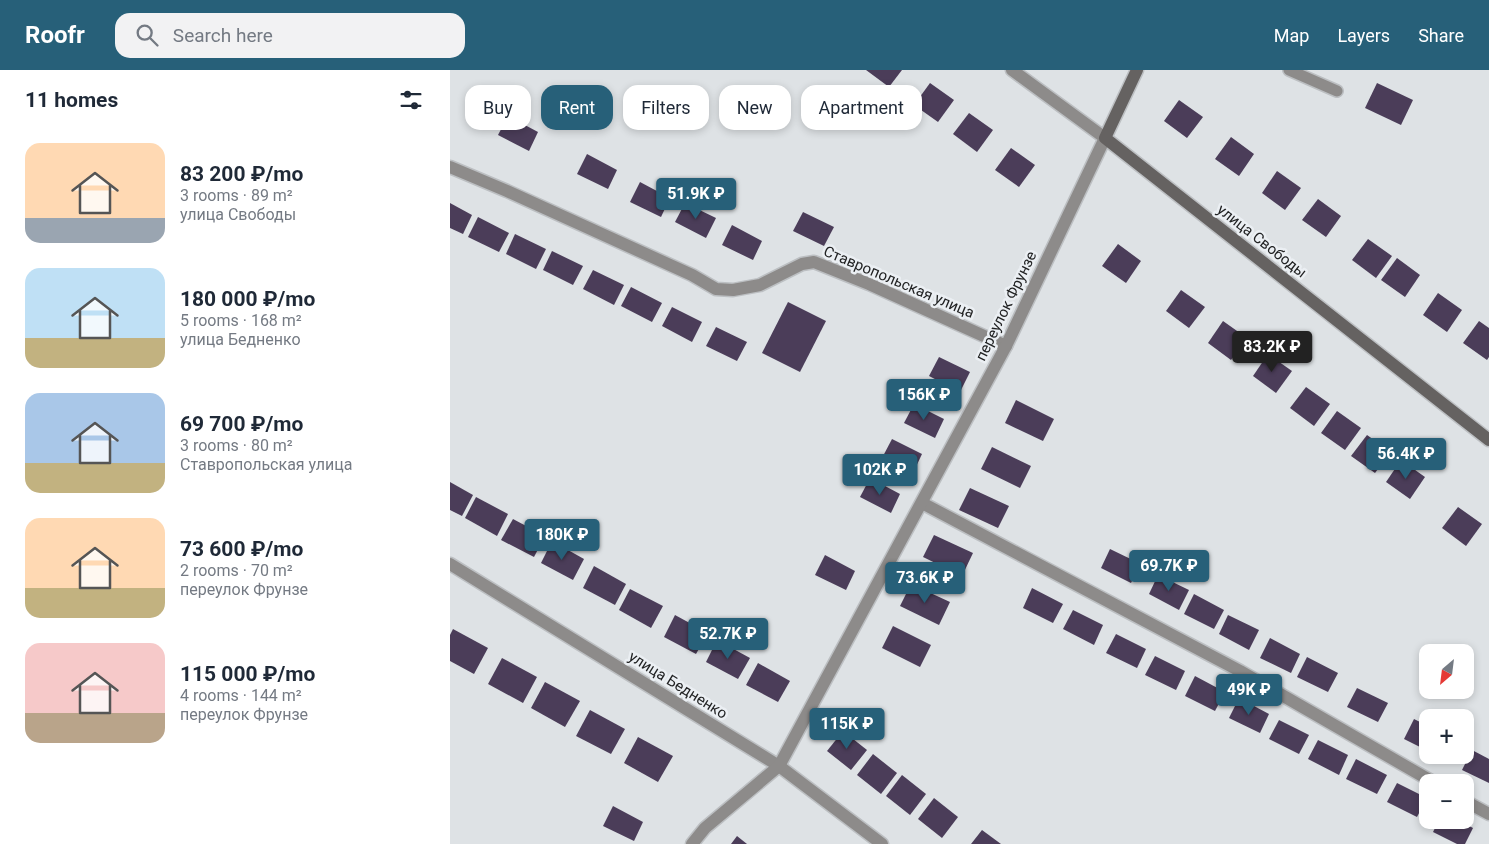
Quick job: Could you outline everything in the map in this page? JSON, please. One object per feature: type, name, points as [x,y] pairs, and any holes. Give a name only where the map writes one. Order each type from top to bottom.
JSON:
[{"type":"main road","name":"переулок Фрунзе","points":[[1105,138],[1137,70]]},
{"type":"main road","name":"улица Свободы","points":[[1105,138],[1489,440]]},
{"type":"street","name":"улица Свободы","points":[[1012,70],[1105,138]]},
{"type":"street","name":"переулок Фрунзе","points":[[692,844],[705,828],[779,766],[1006,346],[1105,138]]},
{"type":"street","name":"Ставропольская улица","points":[[450,167],[660,260],[716,289],[732,290],[760,284],[802,264],[814,262],[869,284],[1006,346]]},
{"type":"street","points":[[922,503],[1240,671],[1419,774]]},
{"type":"street","name":"улица Бедненко","points":[[450,564],[779,766],[882,844]]},
{"type":"street","points":[[1474,806],[1489,814]]},
{"type":"lane","points":[[1289,70],[1337,91]]},
{"type":"building","points":[[866,70],[902,70],[891,85],[886,85]]},
{"type":"building","points":[[930,83],[954,100],[938,122],[922,111],[922,94]]},
{"type":"building","points":[[1377,83],[1413,100],[1401,125],[1365,108]]},
{"type":"building","points":[[1179,100],[1203,117],[1187,138],[1164,121]]},
{"type":"building","points":[[969,113],[993,130],[977,152],[953,134]]},
{"type":"building","points":[[531,128],[538,132],[529,151],[498,135],[501,130],[531,130]]},
{"type":"building","points":[[1231,137],[1254,154],[1239,176],[1215,159]]},
{"type":"building","points":[[1011,148],[1035,165],[1019,187],[995,170]]},
{"type":"building","points":[[587,154],[617,170],[608,189],[577,174]]},
{"type":"building","points":[[1277,171],[1301,188],[1285,210],[1262,193]]},
{"type":"building","points":[[640,182],[670,198],[661,217],[630,202]]},
{"type":"building","points":[[1318,199],[1341,216],[1326,237],[1302,220]]},
{"type":"building","points":[[450,203],[472,215],[463,234],[450,228]]},
{"type":"building","points":[[685,203],[716,218],[706,238],[675,222]]},
{"type":"building","points":[[803,212],[834,227],[824,246],[793,231]]},
{"type":"building","points":[[478,217],[509,233],[499,252],[468,237]]},
{"type":"building","points":[[732,225],[762,241],[753,260],[722,245]]},
{"type":"building","points":[[515,234],[546,249],[536,269],[506,254]]},
{"type":"building","points":[[1368,239],[1392,256],[1376,278],[1352,260]]},
{"type":"building","points":[[1118,244],[1141,261],[1126,283],[1102,266]]},
{"type":"building","points":[[552,251],[583,266],[573,285],[543,270]]},
{"type":"building","points":[[1397,258],[1420,275],[1405,297],[1381,280]]},
{"type":"building","points":[[593,270],[624,285],[614,305],[583,289]]},
{"type":"building","points":[[631,287],[662,303],[652,322],[621,306]]},
{"type":"building","points":[[1181,290],[1205,307],[1189,328],[1166,311]]},
{"type":"building","points":[[1438,293],[1462,310],[1447,332],[1423,315]]},
{"type":"building","points":[[788,302],[826,321],[800,372],[762,353]]},
{"type":"building","points":[[672,307],[702,322],[692,342],[662,326]]},
{"type":"building","points":[[1223,321],[1247,338],[1231,360],[1208,343]]},
{"type":"building","points":[[1479,321],[1489,328],[1489,357],[1487,360],[1463,343]]},
{"type":"building","points":[[716,327],[747,342],[737,361],[706,346]]},
{"type":"building","points":[[1268,354],[1292,371],[1276,393],[1253,376]]},
{"type":"building","points":[[939,357],[970,372],[960,392],[929,376]]},
{"type":"building","points":[[1306,387],[1330,404],[1314,426],[1290,408]]},
{"type":"building","points":[[1016,400],[1054,419],[1043,441],[1005,423]]},
{"type":"building","points":[[914,404],[944,419],[935,438],[904,423]]},
{"type":"building","points":[[1337,411],[1361,428],[1345,450],[1321,433]]},
{"type":"building","points":[[1367,435],[1391,452],[1375,473],[1351,456]]},
{"type":"building","points":[[892,439],[922,454],[913,473],[882,458]]},
{"type":"building","points":[[992,447],[1031,466],[1020,488],[981,469]]},
{"type":"building","points":[[1401,460],[1425,477],[1410,499],[1386,482]]},
{"type":"building","points":[[870,478],[900,494],[891,513],[860,497]]},
{"type":"building","points":[[450,482],[473,495],[462,516],[450,510]]},
{"type":"building","points":[[970,488],[1009,506],[998,528],[959,510]]},
{"type":"building","points":[[476,497],[508,514],[497,536],[465,518]]},
{"type":"building","points":[[1458,507],[1482,524],[1466,546],[1442,528]]},
{"type":"building","points":[[513,519],[545,536],[534,557],[501,540]]},
{"type":"building","points":[[934,535],[973,553],[962,576],[923,557]]},
{"type":"building","points":[[552,541],[584,559],[573,580],[541,563]]},
{"type":"building","points":[[1110,549],[1141,564],[1131,583],[1101,568]]},
{"type":"building","points":[[825,555],[855,571],[846,590],[815,575]]},
{"type":"building","points":[[594,566],[626,584],[615,605],[583,588]]},
{"type":"building","points":[[1158,575],[1189,590],[1179,610],[1149,594]]},
{"type":"building","points":[[911,584],[950,602],[939,625],[900,606]]},
{"type":"building","points":[[1032,588],[1063,604],[1053,623],[1023,608]]},
{"type":"building","points":[[630,589],[663,606],[651,628],[619,610]]},
{"type":"building","points":[[1194,594],[1224,610],[1214,629],[1184,614]]},
{"type":"building","points":[[1073,610],[1103,625],[1094,645],[1063,629]]},
{"type":"building","points":[[675,615],[708,633],[696,654],[664,637]]},
{"type":"building","points":[[1228,615],[1259,630],[1249,650],[1219,634]]},
{"type":"building","points":[[893,626],[931,645],[920,667],[882,648]]},
{"type":"building","points":[[453,629],[488,648],[474,674],[450,661],[450,635]]},
{"type":"building","points":[[1116,634],[1146,649],[1137,668],[1106,653]]},
{"type":"building","points":[[1270,638],[1300,654],[1291,673],[1260,658]]},
{"type":"building","points":[[717,640],[750,658],[738,679],[706,662]]},
{"type":"building","points":[[1155,656],[1185,671],[1176,690],[1145,675]]},
{"type":"building","points":[[1307,657],[1338,673],[1328,692],[1297,677]]},
{"type":"building","points":[[502,658],[537,677],[523,703],[488,684]]},
{"type":"building","points":[[758,663],[790,681],[778,702],[746,685]]},
{"type":"building","points":[[1195,676],[1225,692],[1215,711],[1185,696]]},
{"type":"building","points":[[545,682],[580,701],[565,727],[531,708]]},
{"type":"building","points":[[1357,688],[1388,703],[1378,722],[1347,707]]},
{"type":"building","points":[[1239,698],[1269,714],[1260,733],[1229,718]]},
{"type":"building","points":[[590,710],[625,729],[611,754],[576,736]]},
{"type":"building","points":[[1414,719],[1419,722],[1419,746],[1404,739]]},
{"type":"building","points":[[1279,720],[1309,735],[1299,754],[1269,739]]},
{"type":"building","points":[[843,731],[867,750],[851,770],[827,751]]},
{"type":"building","points":[[638,737],[673,756],[658,782],[624,763]]},
{"type":"building","points":[[1318,740],[1348,755],[1339,775],[1308,759]]},
{"type":"building","points":[[1474,751],[1489,759],[1489,783],[1474,776],[1474,774],[1462,770],[1465,764],[1474,764]]},
{"type":"building","points":[[873,754],[897,773],[881,794],[857,775]]},
{"type":"building","points":[[1356,759],[1387,775],[1377,794],[1346,779]]},
{"type":"building","points":[[902,775],[926,794],[910,815],[886,796]]},
{"type":"building","points":[[1397,783],[1419,794],[1419,813],[1417,817],[1387,802]]},
{"type":"building","points":[[934,798],[958,817],[942,838],[918,819]]},
{"type":"building","points":[[613,806],[643,822],[634,841],[603,826]]},
{"type":"building","points":[[1434,829],[1472,829],[1465,844],[1457,844],[1433,832]]},
{"type":"building","points":[[982,830],[1001,844],[971,844]]},
{"type":"building","points":[[737,836],[747,844],[731,844]]}]
